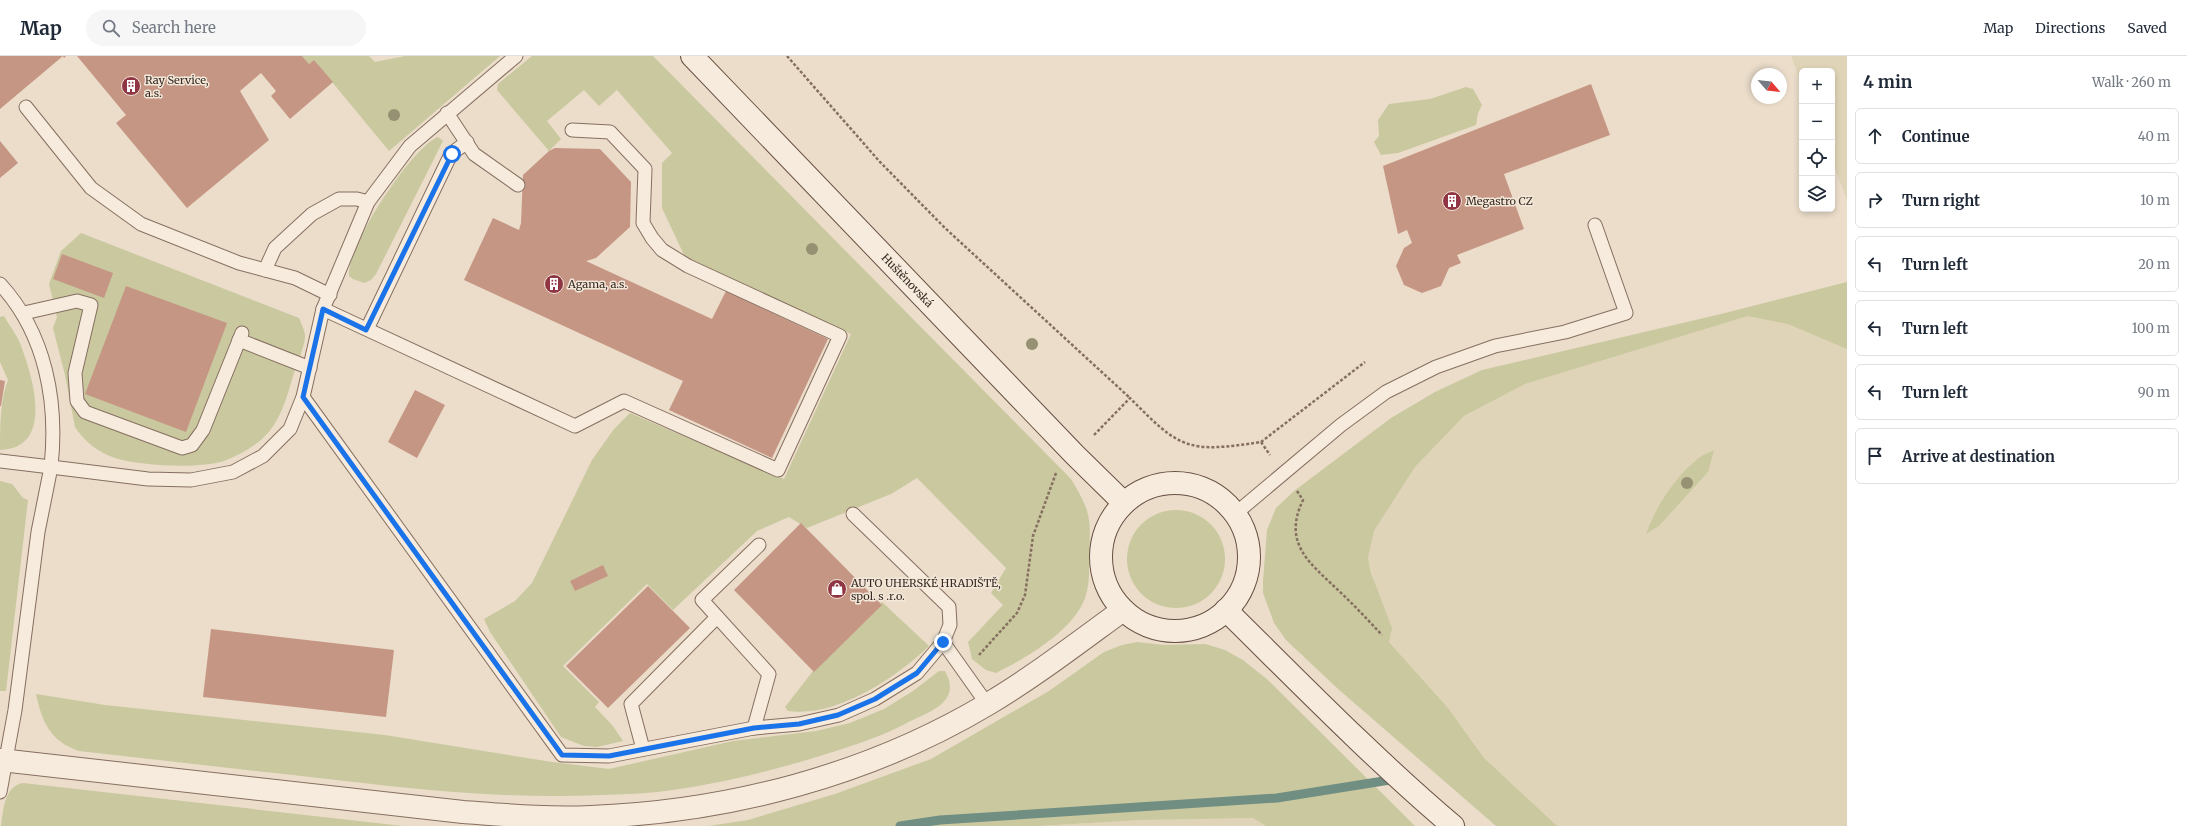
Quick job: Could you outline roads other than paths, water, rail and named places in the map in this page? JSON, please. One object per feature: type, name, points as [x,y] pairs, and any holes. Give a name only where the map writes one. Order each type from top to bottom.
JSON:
[{"type":"street","name":"Huštěnovská","points":[[692,56],[1074,455],[1124,503]]},
{"type":"street","points":[[1175,483],[1202,488],[1226,504],[1235,514],[1241,524],[1248,546],[1248,569],[1240,591],[1226,610],[1214,620],[1199,627],[1172,631],[1151,627],[1136,620],[1123,610],[1108,588],[1101,563],[1104,537],[1109,525],[1124,503],[1148,489],[1175,483]]},
{"type":"street","points":[[2,760],[463,812],[532,817],[613,816],[709,805],[768,793],[795,785],[862,763],[911,744],[987,704],[1040,671],[1123,610]]},
{"type":"street","points":[[1226,610],[1424,801],[1454,826]]},
{"type":"lane","points":[[0,461],[148,479],[191,480],[233,472],[263,456],[290,429],[303,397],[323,309],[368,202],[410,146],[447,113],[516,56]]},
{"type":"lane","points":[[26,107],[91,188],[141,224],[239,263],[295,278],[330,295]]},
{"type":"lane","points":[[447,113],[474,154],[518,185]]},
{"type":"lane","points":[[323,309],[575,426],[624,401],[778,470],[840,336],[688,266],[662,250],[652,238],[644,222],[645,169],[610,132],[572,130]]},
{"type":"lane","points":[[366,330],[452,154],[466,142]]},
{"type":"lane","points":[[265,270],[275,248],[312,214],[339,199],[357,199],[368,202]]},
{"type":"lane","points":[[1235,514],[1283,472],[1341,425],[1386,392],[1436,367],[1495,346],[1565,332],[1626,313],[1595,226]]},
{"type":"lane","points":[[0,284],[24,313],[37,342],[50,388],[54,434],[51,467],[38,532],[15,710],[2,760],[0,792]]},
{"type":"lane","points":[[24,313],[77,301],[91,305],[75,373],[77,401],[85,412],[182,448],[192,445],[203,430],[241,336],[310,368]]},
{"type":"lane","points":[[303,397],[562,755],[609,756],[754,728],[799,724],[838,715],[869,702],[917,673],[943,642],[950,624],[949,606],[853,514]]},
{"type":"lane","points":[[754,728],[769,674],[702,600],[759,545]]},
{"type":"lane","points":[[643,749],[631,704],[717,617]]},
{"type":"lane","points":[[943,642],[987,704]]},
{"type":"waterway","points":[[900,826],[940,820],[1277,798],[1396,779]]},
{"type":"place","name":"Ray Service, a.s.","points":[[131,86]]},
{"type":"place","name":"Megastro CZ","points":[[1452,201]]},
{"type":"place","name":"Agama, a.s.","points":[[554,284]]},
{"type":"place","name":"AUTO UHERSKÉ HRADIŠTĚ, spol. s .r.o.","points":[[837,589]]}]
